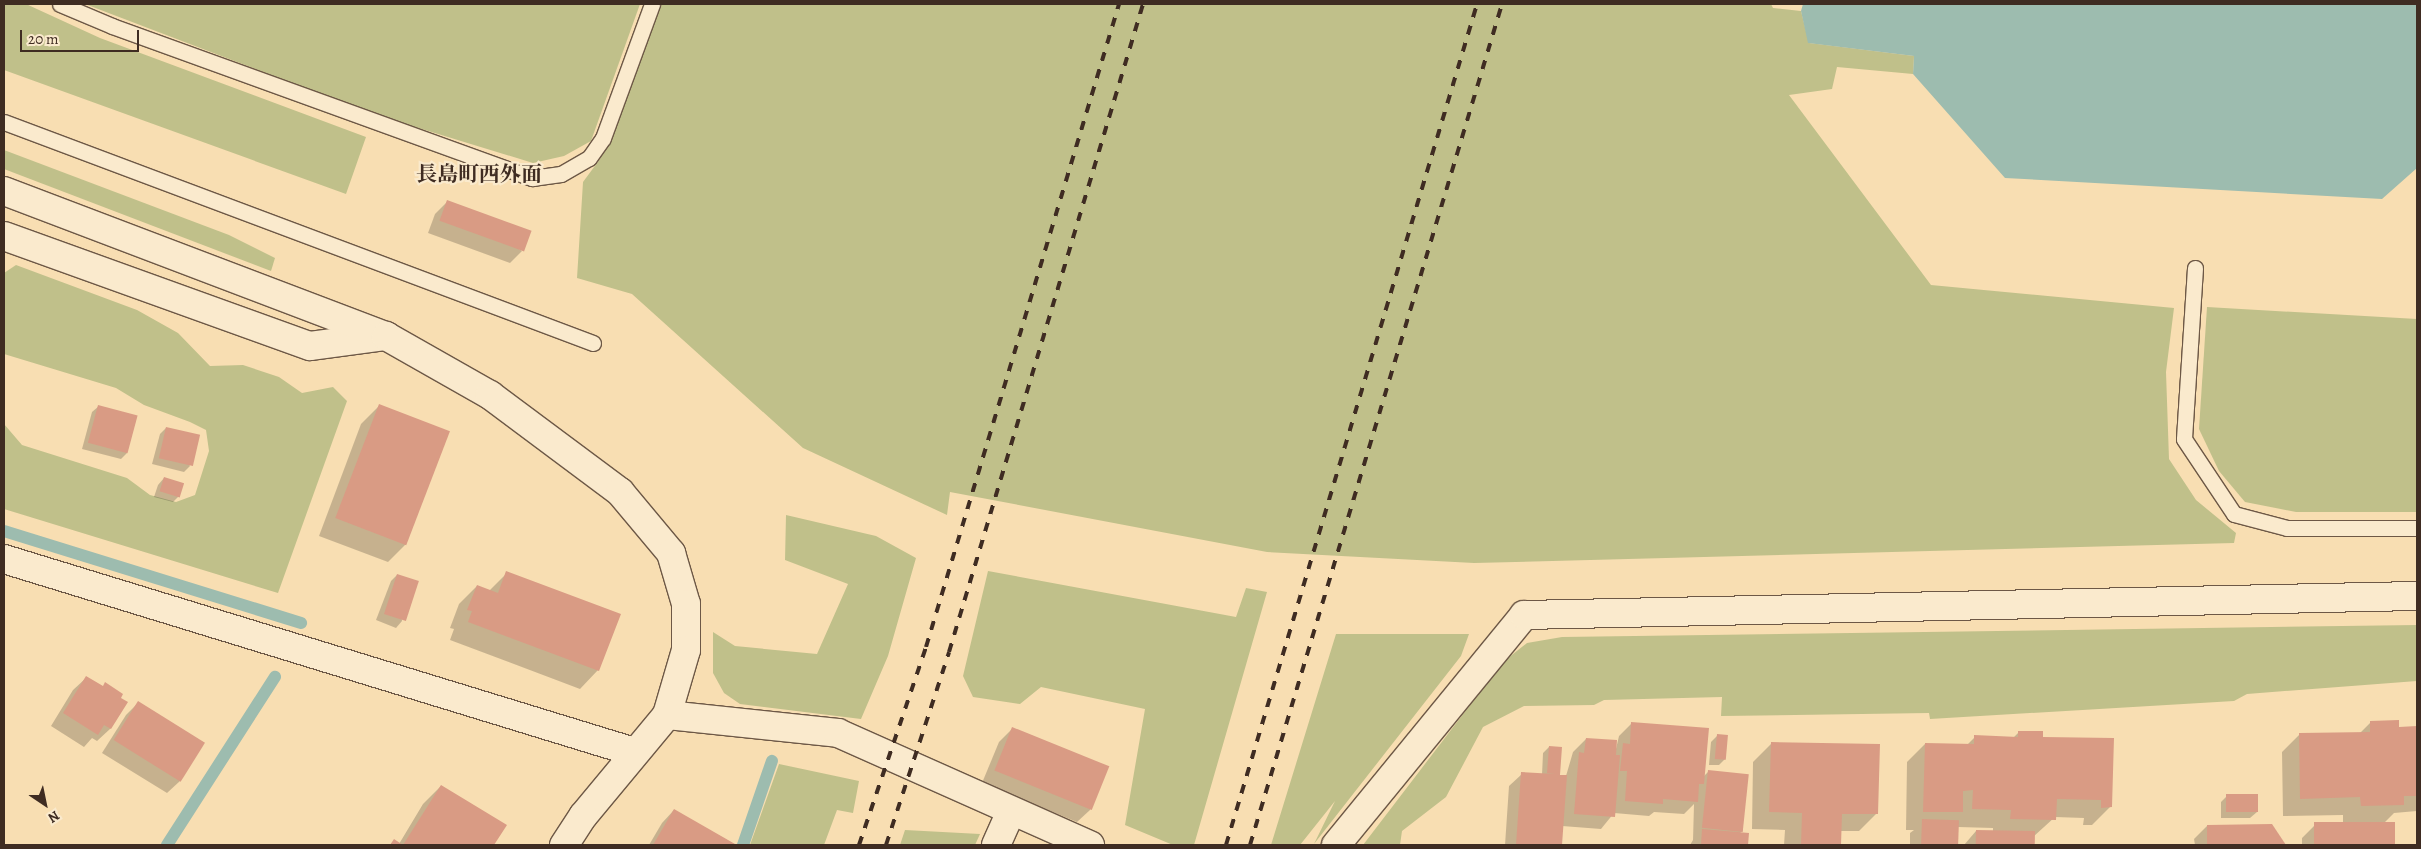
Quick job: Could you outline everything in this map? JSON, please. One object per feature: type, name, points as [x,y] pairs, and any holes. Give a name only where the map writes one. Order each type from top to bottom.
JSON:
[{"type":"street","points":[[4,191],[386,336],[490,395],[620,492],[671,553],[686,604],[686,650],[667,715],[582,816],[564,845]]},
{"type":"street","points":[[4,236],[310,346],[386,336]]},
{"type":"street","points":[[4,559],[634,752]]},
{"type":"street","points":[[1336,845],[1524,615],[2417,596]]},
{"type":"street","points":[[667,715],[838,733],[1090,845]]},
{"type":"street","points":[[996,845],[1011,810]]},
{"type":"lane","points":[[60,4],[112,26],[532,178],[560,174],[589,158],[603,138],[652,4]]},
{"type":"lane","points":[[4,122],[593,343]]},
{"type":"lane","points":[[2195,268],[2184,439],[2234,514],[2287,528],[2417,528]]},
{"type":"green space","points":[[4,4],[26,4],[100,38],[366,137],[346,194],[4,70]]},
{"type":"green space","points":[[85,4],[640,4],[591,141],[564,156],[533,163],[376,115]]},
{"type":"green space","points":[[662,4],[1771,4],[1773,8],[1801,11],[1809,43],[1914,56],[1913,74],[1837,67],[1832,89],[1789,95],[1931,285],[2174,308],[2166,372],[2169,459],[2196,500],[2236,533],[2234,543],[1474,563],[1267,552],[950,492],[947,515],[803,448],[632,294],[577,278],[583,182],[600,159]]},
{"type":"green space","points":[[4,150],[229,235],[275,258],[271,271],[4,169]]},
{"type":"green space","points":[[16,265],[137,310],[178,333],[210,366],[243,365],[279,377],[302,393],[333,387],[347,401],[278,593],[4,509],[4,424],[22,445],[127,478],[150,495],[176,502],[195,495],[209,451],[206,430],[190,422],[144,405],[116,388],[4,354],[4,273]]},
{"type":"green space","points":[[2207,307],[2417,319],[2417,512],[2296,512],[2245,502],[2219,471],[2199,429]]},
{"type":"green space","points":[[786,515],[876,536],[916,558],[888,656],[861,719],[740,704],[724,693],[713,673],[713,632],[735,646],[817,654],[848,584],[785,560]]},
{"type":"green space","points":[[988,571],[1236,617],[1246,588],[1267,592],[1194,845],[1173,845],[1125,825],[1145,709],[1041,687],[1020,704],[973,697],[963,676]]},
{"type":"green space","points":[[2417,625],[2417,681],[2247,694],[2234,701],[1930,719],[1929,713],[1721,716],[1722,697],[1604,700],[1594,705],[1524,706],[1483,727],[1446,797],[1402,831],[1400,845],[1363,845],[1503,662],[1527,643],[1562,637]]},
{"type":"green space","points":[[1336,634],[1469,634],[1461,656],[1314,844],[1335,801],[1300,845],[1271,845]]},
{"type":"green space","points":[[779,764],[859,781],[853,813],[837,810],[824,845],[750,845]]},
{"type":"green space","points":[[905,830],[980,834],[975,845],[900,845]]},
{"type":"shaded area","points":[[1803,4],[2417,4],[2417,168],[2382,199],[2005,178],[1913,74],[1914,56],[1808,43],[1801,11]]},
{"type":"building","points":[[447,200],[532,231],[524,251],[439,221]]},
{"type":"building","points":[[379,404],[450,431],[406,545],[335,518]]},
{"type":"building","points":[[98,405],[138,416],[128,453],[88,443]]},
{"type":"building","points":[[166,427],[200,435],[193,466],[159,458]]},
{"type":"building","points":[[164,477],[184,483],[180,497],[160,491]]},
{"type":"building","points":[[506,571],[621,614],[599,671],[468,622],[472,611],[467,610],[477,585],[498,593]]},
{"type":"building","points":[[397,574],[419,581],[406,621],[384,614]]},
{"type":"building","points":[[86,676],[103,686],[105,682],[123,694],[121,698],[128,702],[111,729],[104,725],[98,735],[63,713]]},
{"type":"building","points":[[138,701],[205,743],[181,782],[114,740]]},
{"type":"building","points":[[2399,720],[2399,727],[2417,726],[2417,796],[2404,796],[2404,805],[2361,806],[2360,797],[2300,799],[2299,733],[2370,732],[2370,721]]},
{"type":"building","points":[[1631,722],[1709,728],[1704,784],[1699,784],[1698,802],[1663,799],[1663,804],[1625,801],[1627,771],[1620,771],[1623,743],[1630,744]]},
{"type":"building","points":[[1012,727],[1109,766],[1092,810],[994,771]]},
{"type":"building","points":[[2018,731],[2043,731],[2043,737],[2114,738],[2112,807],[2101,808],[2101,800],[2057,799],[2056,820],[2010,819],[2011,810],[1972,809],[1973,790],[1963,791],[1963,812],[1923,812],[1925,743],[1974,744],[1974,735],[2018,737]]},
{"type":"building","points":[[1717,734],[1728,735],[1726,760],[1715,759]]},
{"type":"building","points":[[1586,738],[1617,740],[1616,755],[1620,755],[1615,817],[1574,814],[1579,752],[1584,753]]},
{"type":"building","points":[[1771,742],[1880,744],[1878,814],[1842,814],[1841,845],[1801,845],[1802,813],[1769,812]]},
{"type":"building","points":[[1549,746],[1562,747],[1560,775],[1567,775],[1562,845],[1516,845],[1521,772],[1555,774],[1547,773]]},
{"type":"building","points":[[1708,770],[1749,774],[1743,832],[1702,828]]},
{"type":"building","points":[[441,785],[507,825],[494,845],[403,845]]},
{"type":"building","points":[[2226,794],[2258,794],[2258,812],[2226,812]]},
{"type":"building","points":[[674,809],[735,844],[735,845],[653,845]]},
{"type":"building","points":[[1922,819],[1959,820],[1958,845],[1921,845]]},
{"type":"building","points":[[2314,822],[2395,822],[2395,845],[2314,845]]},
{"type":"building","points":[[2272,824],[2286,845],[2207,845],[2207,825]]},
{"type":"building","points":[[1702,829],[1749,833],[1748,845],[1701,845]]},
{"type":"building","points":[[1976,830],[2035,831],[2035,845],[1976,845]]},
{"type":"building","points":[[394,839],[403,845],[390,845]]},
{"type":"waterway","points":[[4,531],[301,623]]},
{"type":"waterway","points":[[167,845],[275,677]]},
{"type":"waterway","points":[[743,845],[772,761]]},
{"type":"railway","points":[[859,845],[926,647],[1119,4]]},
{"type":"railway","points":[[886,845],[949,652],[1143,4]]},
{"type":"railway","points":[[1226,845],[1477,4]]},
{"type":"railway","points":[[1250,845],[1502,4]]},
{"type":"district","name":"長島町西外面","points":[[479,174]]}]
